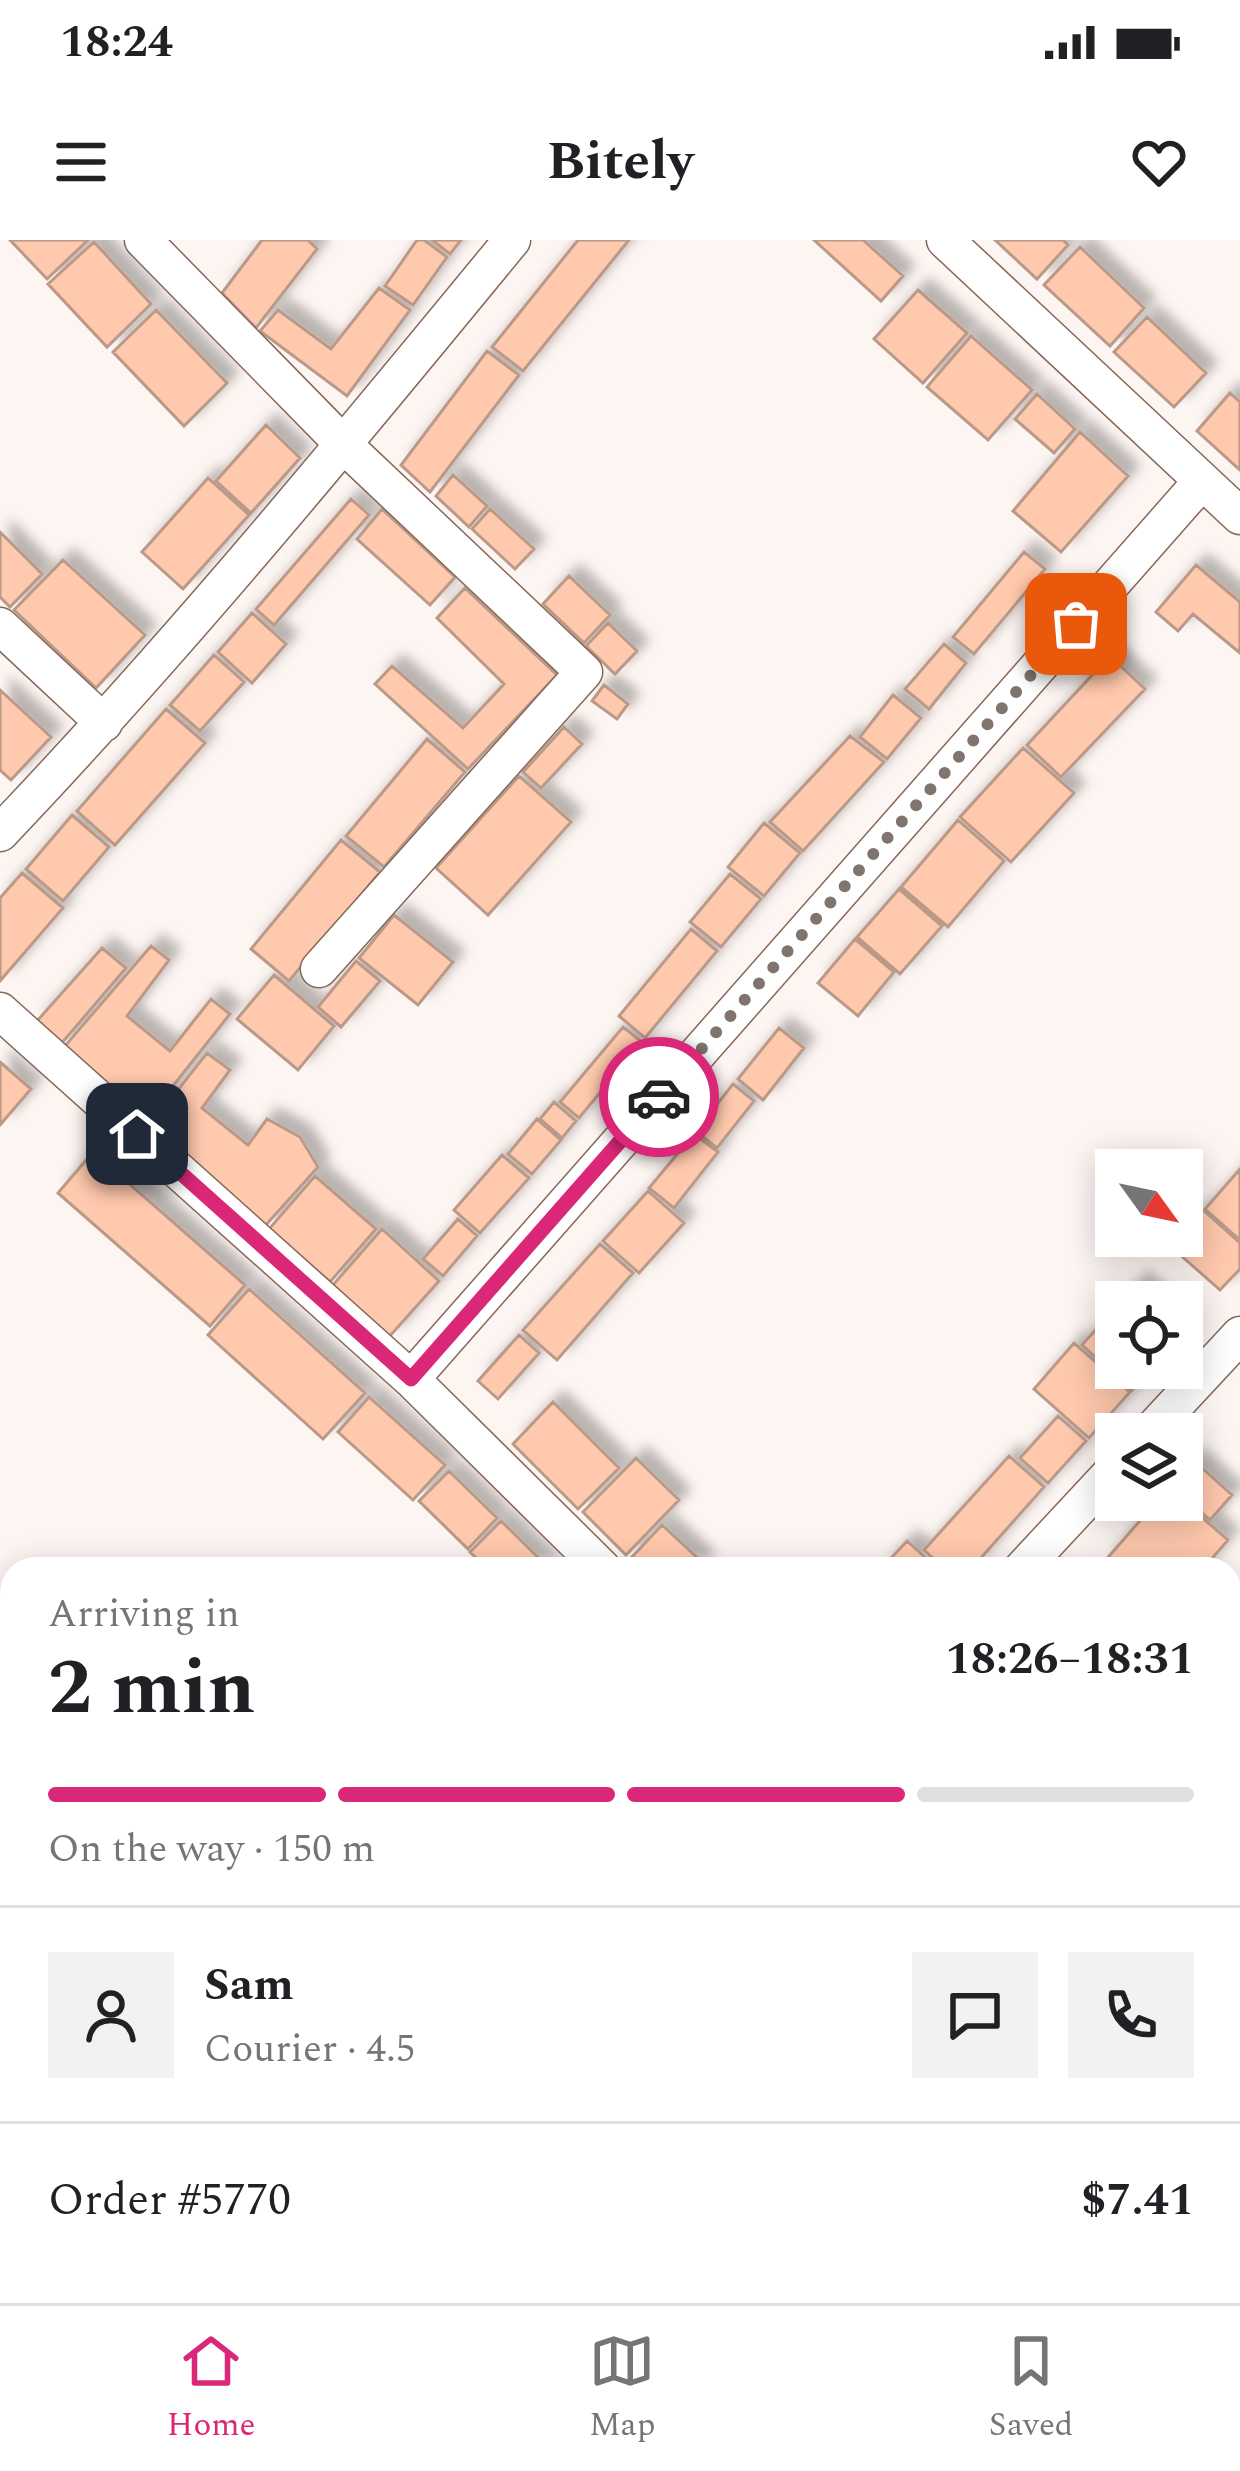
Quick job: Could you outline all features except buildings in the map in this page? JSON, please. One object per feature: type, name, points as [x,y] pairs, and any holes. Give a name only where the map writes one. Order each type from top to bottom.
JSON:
[{"type":"street","points":[[143,240],[344,445],[584,673],[319,969]]},
{"type":"street","points":[[0,833],[104,724],[344,445],[512,240]]},
{"type":"street","points":[[945,240],[1240,517]]},
{"type":"street","points":[[411,1379],[1202,481]]},
{"type":"street","points":[[0,626],[104,724]]},
{"type":"street","points":[[0,1011],[411,1379],[591,1557]]},
{"type":"street","points":[[1168,1413],[1240,1335]]},
{"type":"street","points":[[1033,1557],[1095,1491]]},
{"type":"way so far","points":[[659,1097],[1076,624]]},
{"type":"route","points":[[137,1134],[411,1379],[659,1097]]}]
